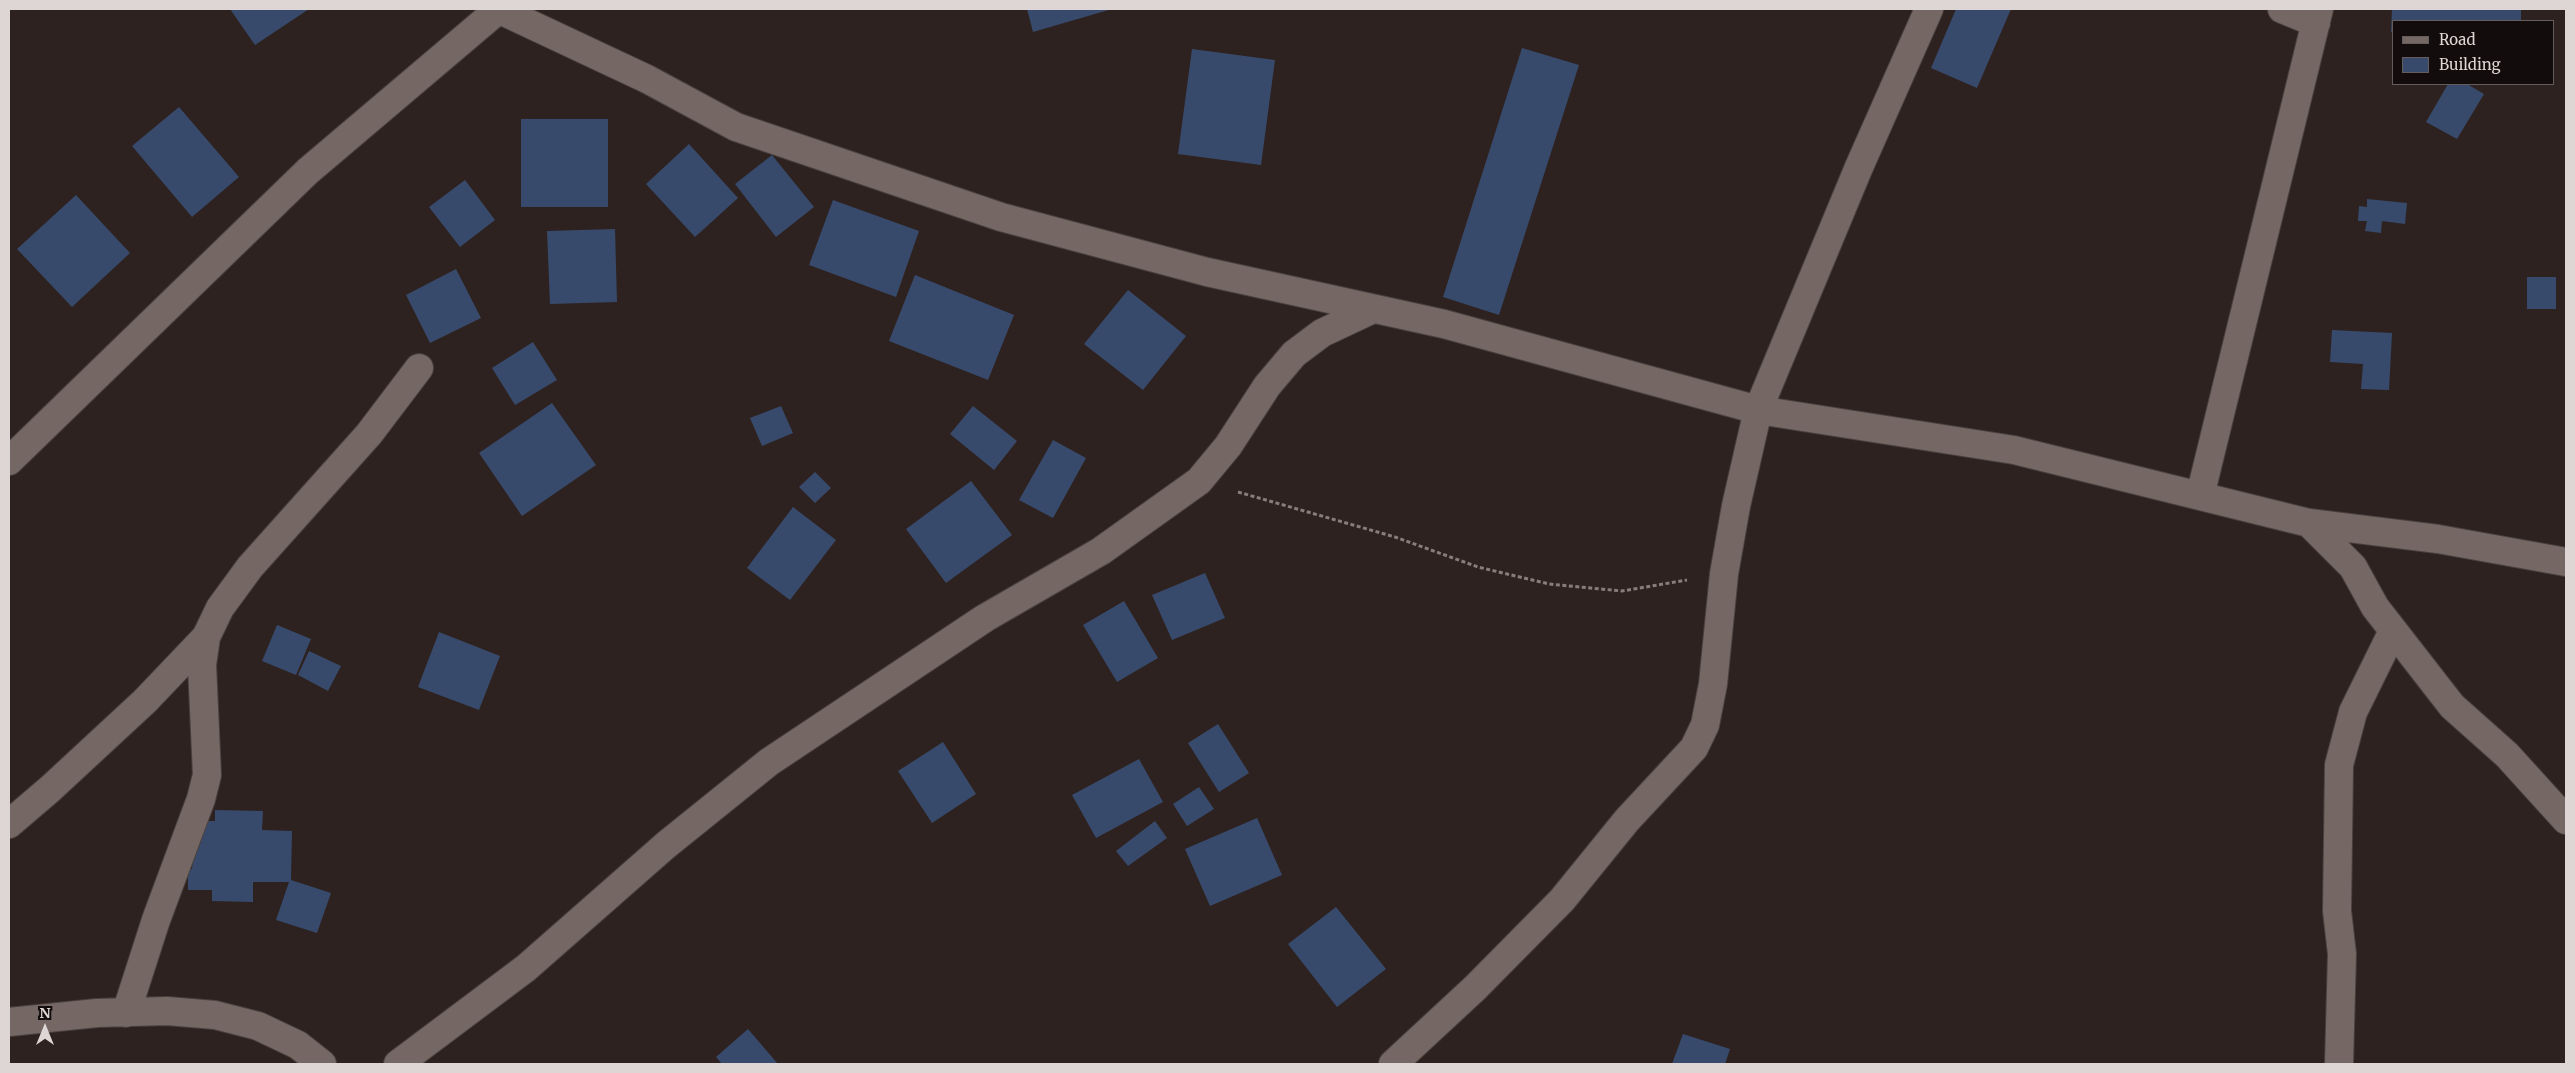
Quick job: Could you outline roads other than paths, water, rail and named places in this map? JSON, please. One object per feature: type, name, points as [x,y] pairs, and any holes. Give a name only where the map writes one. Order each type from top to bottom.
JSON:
[{"type":"street","points":[[9,460],[308,171],[498,9],[647,79],[736,127],[1001,217],[1207,272],[1444,324],[1758,410],[2014,450],[2308,523],[2438,539],[2566,562]]},
{"type":"street","points":[[1393,1064],[1475,988],[1562,900],[1627,820],[1694,748],[1705,725],[1713,684],[1724,574],[1736,506],[1758,410],[1859,167],[1929,9]]},
{"type":"street","points":[[2200,496],[2317,16],[2282,9]]},
{"type":"street","points":[[398,1064],[526,968],[666,845],[769,762],[985,618],[1100,551],[1199,481],[1228,446],[1267,386],[1294,354],[1322,333],[1373,308]]},
{"type":"street","points":[[126,1012],[156,920],[201,799],[207,775],[202,665],[206,637],[220,608],[250,567],[369,434],[419,368]]},
{"type":"street","points":[[2308,523],[2354,567],[2374,607],[2452,706],[2507,755],[2566,820]]},
{"type":"street","points":[[2339,1064],[2342,954],[2337,911],[2339,765],[2353,712],[2394,631]]},
{"type":"street","points":[[9,824],[50,789],[144,701],[206,637]]},
{"type":"street","points":[[9,1022],[126,1012],[167,1011],[215,1015],[249,1024],[298,1045],[322,1064]]}]
